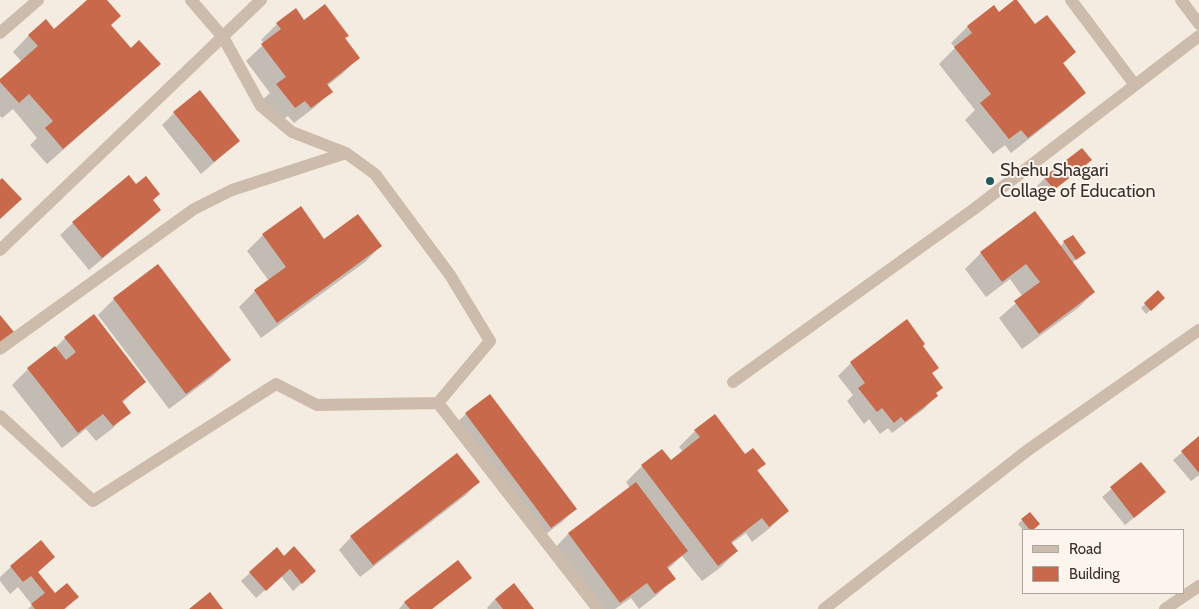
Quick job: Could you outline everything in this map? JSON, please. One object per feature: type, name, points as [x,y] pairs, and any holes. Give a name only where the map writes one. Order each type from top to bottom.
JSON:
[{"type":"street","points":[[0,33],[38,0]]},
{"type":"street","points":[[0,416],[93,501],[276,384],[317,405],[438,403],[490,341],[450,275],[375,174],[346,153],[292,132],[262,106],[223,37],[191,0]]},
{"type":"street","points":[[0,250],[262,0]]},
{"type":"street","points":[[1071,0],[1135,85]]},
{"type":"street","points":[[1181,0],[1199,24]]},
{"type":"street","points":[[734,382],[974,209],[1199,36]]},
{"type":"street","points":[[0,349],[194,209],[232,190],[346,153]]},
{"type":"street","points":[[824,609],[1028,450],[1199,330]]},
{"type":"street","points":[[438,403],[598,609]]},
{"type":"street","points":[[1164,609],[1199,586]]},
{"type":"building","points":[[87,0],[107,0],[121,16],[111,25],[131,48],[139,40],[161,64],[63,149],[45,128],[53,121],[29,94],[19,103],[0,82],[0,79],[38,46],[28,35],[46,19],[54,29]]},
{"type":"building","points":[[1014,0],[1017,0],[1035,24],[1047,15],[1076,52],[1063,63],[1086,93],[1028,138],[1021,130],[1009,139],[980,103],[991,94],[954,47],[972,33],[967,26],[994,5],[999,12]]},
{"type":"building","points":[[325,4],[349,36],[345,38],[360,58],[327,84],[333,92],[311,108],[305,101],[295,108],[276,84],[286,77],[261,44],[281,29],[276,23],[296,8],[304,20]]},
{"type":"building","points":[[200,90],[240,141],[214,162],[173,112]]},
{"type":"building","points":[[1082,148],[1092,160],[1054,190],[1044,177]]},
{"type":"building","points":[[129,175],[136,184],[146,176],[160,194],[153,200],[161,210],[102,258],[72,222]]},
{"type":"building","points":[[2,178],[22,199],[0,219],[0,180]]},
{"type":"building","points":[[301,206],[324,239],[358,214],[382,246],[277,323],[254,290],[286,267],[262,234]]},
{"type":"building","points":[[1035,211],[1095,292],[1039,334],[1014,301],[1040,282],[1026,264],[1002,282],[980,252]]},
{"type":"building","points":[[1073,235],[1086,253],[1076,260],[1063,241]]},
{"type":"building","points":[[158,264],[231,360],[186,394],[113,298]]},
{"type":"building","points":[[1158,290],[1165,298],[1151,311],[1144,303]]},
{"type":"building","points":[[94,314],[146,382],[122,401],[131,413],[113,426],[103,414],[78,433],[27,368],[55,346],[66,360],[76,352],[64,337]]},
{"type":"building","points":[[0,315],[14,332],[0,343]]},
{"type":"building","points":[[907,319],[939,368],[932,373],[943,388],[936,393],[938,396],[905,422],[901,417],[894,423],[882,408],[877,412],[858,388],[865,383],[850,362]]},
{"type":"building","points":[[490,394],[577,509],[551,528],[465,413]]},
{"type":"building","points":[[715,414],[745,454],[753,448],[766,464],[757,470],[789,511],[769,527],[762,518],[731,542],[738,551],[718,566],[641,465],[662,449],[671,460],[700,437],[694,430]]},
{"type":"building","points":[[1199,436],[1199,473],[1181,451]]},
{"type":"building","points":[[457,453],[480,482],[373,565],[350,536]]},
{"type":"building","points":[[1141,462],[1166,492],[1134,518],[1110,487]]},
{"type":"building","points":[[636,482],[688,551],[667,567],[676,579],[655,594],[647,583],[620,603],[568,533]]},
{"type":"building","points":[[1030,512],[1040,524],[1034,529],[1029,529],[1021,519]]},
{"type":"building","points":[[41,540],[55,557],[38,572],[55,593],[67,583],[79,597],[64,609],[35,609],[31,604],[45,593],[31,576],[23,582],[10,566]]},
{"type":"building","points":[[294,546],[316,571],[302,584],[290,569],[266,591],[249,572],[277,547],[284,556]]},
{"type":"building","points":[[458,560],[472,578],[432,609],[410,609],[404,602]]},
{"type":"building","points":[[514,583],[534,609],[503,609],[495,599]]},
{"type":"building","points":[[210,592],[223,609],[189,609]]},
{"type":"place","name":"Shehu Shagari Collage of Education","points":[[990,181]]}]
